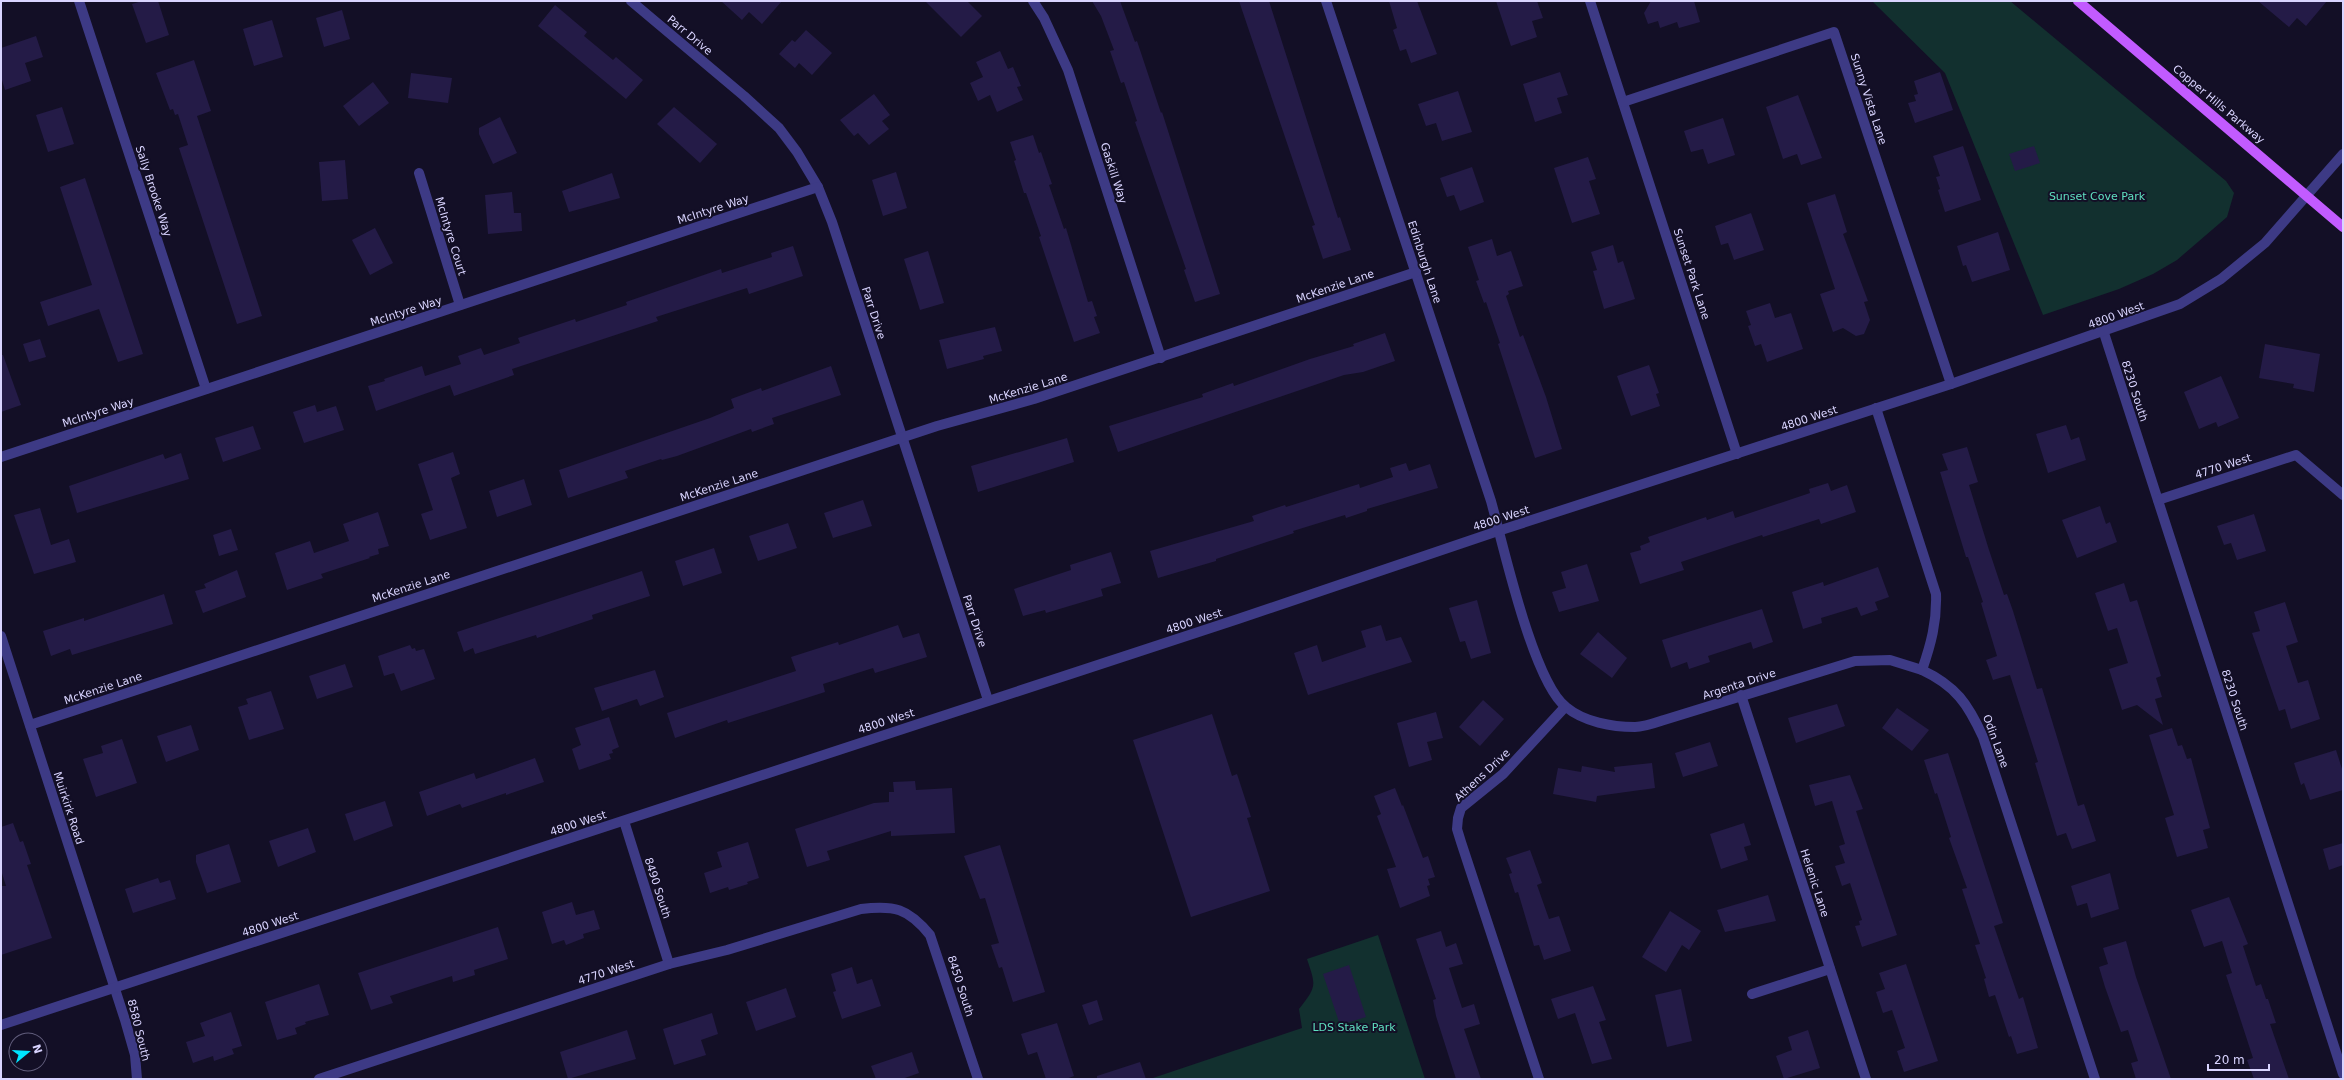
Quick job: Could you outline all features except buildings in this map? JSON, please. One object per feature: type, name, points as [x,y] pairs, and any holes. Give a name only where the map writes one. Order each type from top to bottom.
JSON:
[{"type":"main road","name":"Copper Hills Parkway","points":[[2078,1],[2268,161],[2307,197],[2343,227]]},
{"type":"street","name":"Sally Brooke Way","points":[[79,1],[206,389]]},
{"type":"street","name":"Parr Drive","points":[[631,1],[744,96],[779,128],[797,152],[818,187],[832,222],[988,700]]},
{"type":"street","name":"Gaskill Way","points":[[1033,1],[1044,18],[1068,70],[1161,358]]},
{"type":"street","name":"Edinburgh Lane","points":[[1326,1],[1490,499],[1498,531]]},
{"type":"street","name":"Sunset Park Lane","points":[[1590,1],[1737,454]]},
{"type":"street","name":"Sunny Vista Lane","points":[[1623,102],[1834,32],[1950,384]]},
{"type":"street","name":"4800 West","points":[[1,1025],[624,821],[1498,531],[2104,333],[2180,304],[2221,279],[2265,244],[2343,154]]},
{"type":"street","name":"McIntyre Court","points":[[419,173],[460,305]]},
{"type":"street","name":"McIntyre Way","points":[[1,457],[818,187]]},
{"type":"street","name":"McKenzie Lane","points":[[30,725],[902,438],[1034,399],[1161,358],[1416,272]]},
{"type":"street","name":"8230 South","points":[[2104,333],[2343,1074]]},
{"type":"street","points":[[1876,408],[1936,594],[1936,615],[1933,636],[1922,670]]},
{"type":"street","name":"4770 West","points":[[2158,500],[2296,455],[2343,495]]},
{"type":"street","points":[[1498,531],[1507,566],[1540,666],[1551,687],[1565,707]]},
{"type":"street","name":"Muirkirk Road","points":[[1,636],[115,987]]},
{"type":"street","name":"Argenta Drive","points":[[1565,707],[1594,722],[1636,727],[1664,720],[1855,661],[1890,660],[1922,670]]},
{"type":"street","name":"Odin Lane","points":[[1922,670],[1942,681],[1961,697],[1971,710],[1983,737],[2095,1079]]},
{"type":"street","name":"Helenic Lane","points":[[1741,695],[1866,1079]]},
{"type":"street","name":"Athens Drive","points":[[1539,1079],[1461,842],[1458,818],[1461,808],[1503,774],[1565,707]]},
{"type":"street","name":"8490 South","points":[[624,821],[669,964]]},
{"type":"street","name":"4770 West","points":[[319,1079],[669,964],[727,950],[861,909],[884,906],[904,911]]},
{"type":"street","name":"8450 South","points":[[904,911],[918,921],[930,935],[978,1079]]},
{"type":"street","points":[[1752,994],[1830,969]]},
{"type":"street","name":"8580 South","points":[[115,987],[130,1035],[137,1079]]},
{"type":"green space","name":"Sunset Cove Park","points":[[1872,1],[2010,1],[2226,181],[2234,193],[2227,217],[2177,260],[2153,274],[2119,289],[2043,315],[1945,73]]},
{"type":"green space","name":"LDS Stake Park","points":[[1378,935],[1425,1079],[1150,1079],[1302,1028],[1299,1009],[1309,995],[1313,986],[1312,975],[1307,959]]}]
